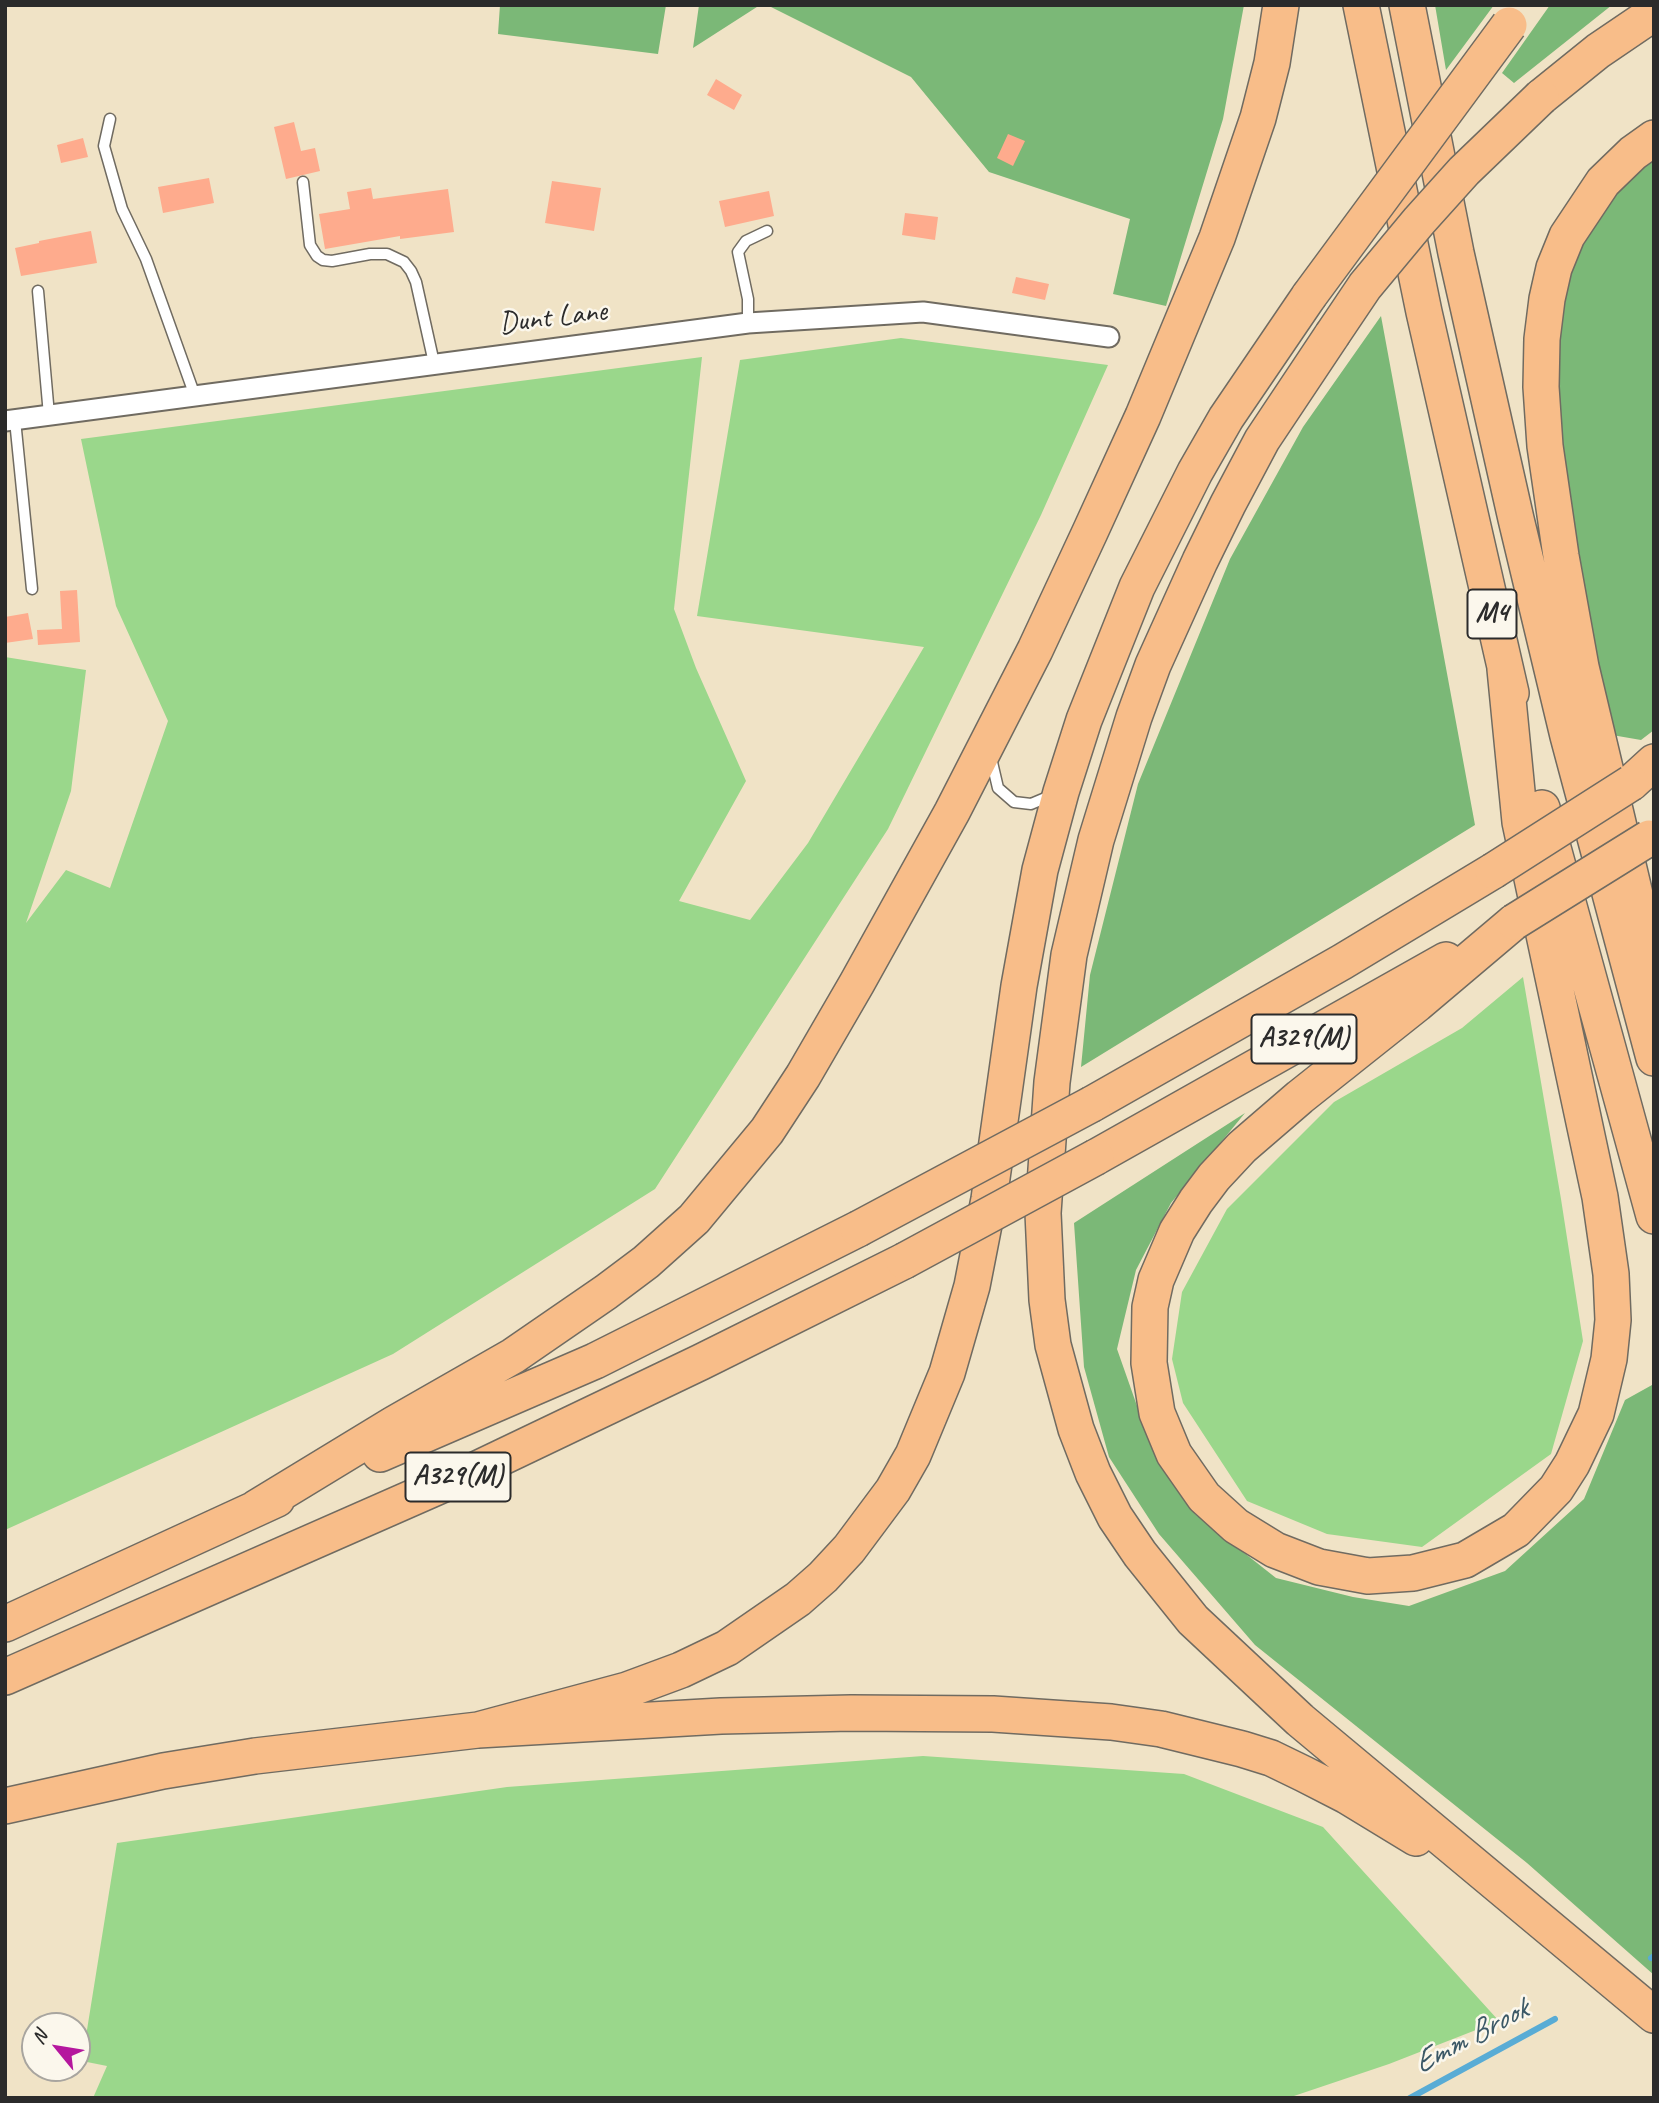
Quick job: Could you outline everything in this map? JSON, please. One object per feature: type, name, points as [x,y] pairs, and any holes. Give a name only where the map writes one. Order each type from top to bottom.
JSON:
[{"type":"highway","points":[[256,1508],[556,1328],[646,1262],[694,1219],[767,1130],[803,1076],[858,983],[988,744],[1035,650],[1143,416],[1216,242],[1258,118],[1272,63],[1281,5]]},
{"type":"highway","name":"M4","points":[[1361,5],[1418,287],[1504,669],[1654,1216]]},
{"type":"highway","name":"M4","points":[[1407,5],[1456,253],[1519,533],[1575,761],[1654,1058]]},
{"type":"highway","points":[[1654,13],[1598,51],[1541,97],[1464,171],[1419,221],[1365,286],[1262,440],[1228,504],[1153,665],[1133,717],[1099,828],[1069,955],[1052,1082],[1043,1213],[1047,1300],[1053,1345],[1064,1389],[1093,1473],[1115,1517],[1156,1577],[1193,1620],[1236,1663],[1300,1720],[1654,2015]]},
{"type":"highway","points":[[478,1730],[627,1690],[681,1670],[727,1648],[798,1599],[822,1577],[849,1549],[893,1490],[913,1455],[947,1373],[972,1286],[989,1199],[1019,986],[1040,870],[1061,792],[1106,661],[1163,533],[1226,418],[1309,296],[1516,15]]},
{"type":"highway","points":[[1654,138],[1633,153],[1603,182],[1567,236],[1554,268],[1547,299],[1542,339],[1541,387],[1545,446],[1581,667],[1643,928],[1654,988]]},
{"type":"highway","points":[[1504,669],[1520,822],[1600,1197],[1611,1274],[1613,1320],[1609,1359],[1596,1414],[1572,1464],[1556,1489],[1516,1530],[1465,1560],[1413,1573],[1368,1576],[1319,1567],[1275,1550],[1236,1526],[1204,1497],[1174,1454],[1164,1433],[1152,1391],[1148,1333],[1156,1280],[1177,1231],[1196,1201],[1242,1147],[1514,922]]},
{"type":"highway","name":"A329(M)","points":[[5,1624],[256,1508],[595,1361],[858,1229],[1092,1104],[1342,962],[1493,871],[1646,772]]},
{"type":"highway","name":"A329(M)","points":[[5,1677],[471,1472],[904,1261],[1096,1157],[1514,922],[1651,836]]},
{"type":"highway","points":[[5,1806],[216,1762],[478,1730],[721,1716],[851,1713],[1062,1717],[1161,1729],[1242,1749],[1282,1763],[1347,1796],[1392,1825],[1495,1883]]},
{"type":"street","name":"Dunt Lane","points":[[10,421],[748,323],[923,312],[1110,337]]},
{"type":"lane","points":[[110,119],[104,146],[122,209],[146,259],[195,396]]},
{"type":"lane","points":[[303,182],[310,245],[317,256],[332,261],[370,254],[387,254],[404,262],[411,271],[416,282],[434,363]]},
{"type":"lane","points":[[748,323],[748,299],[738,252],[746,241],[767,231]]},
{"type":"lane","points":[[38,290],[49,415]]},
{"type":"lane","points":[[10,421],[32,589]]},
{"type":"lane","points":[[988,744],[998,788],[1014,802],[1031,804],[1061,792]]},
{"type":"green space","points":[[500,5],[666,5],[658,54],[498,34]]},
{"type":"green space","points":[[699,5],[760,5],[693,48]]},
{"type":"green space","points":[[767,5],[1244,5],[1223,119],[1166,306],[1113,294],[1130,219],[989,172],[911,77]]},
{"type":"green space","points":[[1435,5],[1494,5],[1446,70]]},
{"type":"green space","points":[[1550,5],[1612,5],[1514,83],[1502,73]]},
{"type":"green space","points":[[1654,152],[1654,730],[1641,740],[1612,735],[1572,556],[1548,336],[1584,227]]},
{"type":"green space","points":[[1381,316],[1475,825],[1081,1067],[1090,975],[1138,784],[1230,559],[1303,427]]},
{"type":"green space","points":[[901,338],[1108,365],[1041,515],[888,829],[655,1189],[393,1354],[5,1530],[5,657],[86,670],[71,791],[26,923],[66,870],[110,888],[168,721],[116,606],[81,439],[702,357],[674,609],[696,668],[746,781],[679,901],[750,920],[808,843],[924,647],[697,616],[740,360]]},
{"type":"green space","points":[[1523,977],[1583,1341],[1551,1454],[1422,1547],[1327,1534],[1247,1501],[1183,1403],[1172,1359],[1182,1292],[1227,1209],[1334,1102],[1462,1028]]},
{"type":"green space","points":[[1245,1113],[1171,1203],[1136,1270],[1117,1349],[1149,1440],[1195,1514],[1276,1578],[1353,1597],[1409,1606],[1505,1571],[1584,1499],[1625,1400],[1652,1385],[1654,1975],[1527,1863],[1255,1645],[1159,1534],[1109,1457],[1084,1367],[1074,1223]]},
{"type":"green space","points":[[923,1756],[1184,1774],[1323,1827],[1499,2021],[1389,2064],[1288,2098],[93,2098],[107,2066],[91,2063],[90,2012],[117,1843],[507,1787]]},
{"type":"building","points":[[716,79],[742,95],[734,110],[707,95]]},
{"type":"building","points":[[294,122],[301,151],[315,148],[320,171],[286,179],[274,127]]},
{"type":"building","points":[[1008,134],[1025,141],[1013,166],[997,158]]},
{"type":"building","points":[[83,138],[88,157],[61,163],[57,145]]},
{"type":"building","points":[[209,178],[214,203],[163,213],[158,187]]},
{"type":"building","points":[[552,181],[601,188],[594,231],[545,223]]},
{"type":"building","points":[[371,188],[373,199],[448,189],[454,232],[400,239],[400,236],[325,249],[319,214],[350,209],[347,192]]},
{"type":"building","points":[[769,191],[774,216],[725,227],[719,201]]},
{"type":"building","points":[[905,213],[938,217],[935,240],[902,235]]},
{"type":"building","points":[[91,231],[97,263],[21,276],[15,248]]},
{"type":"building","points":[[1016,277],[1049,284],[1045,300],[1012,293]]},
{"type":"building","points":[[77,590],[80,642],[38,645],[37,630],[62,629],[60,591]]},
{"type":"building","points":[[28,613],[33,639],[5,643],[5,617]]},
{"type":"waterway","name":"Emm Brook","points":[[1410,2098],[1555,2019]]}]
